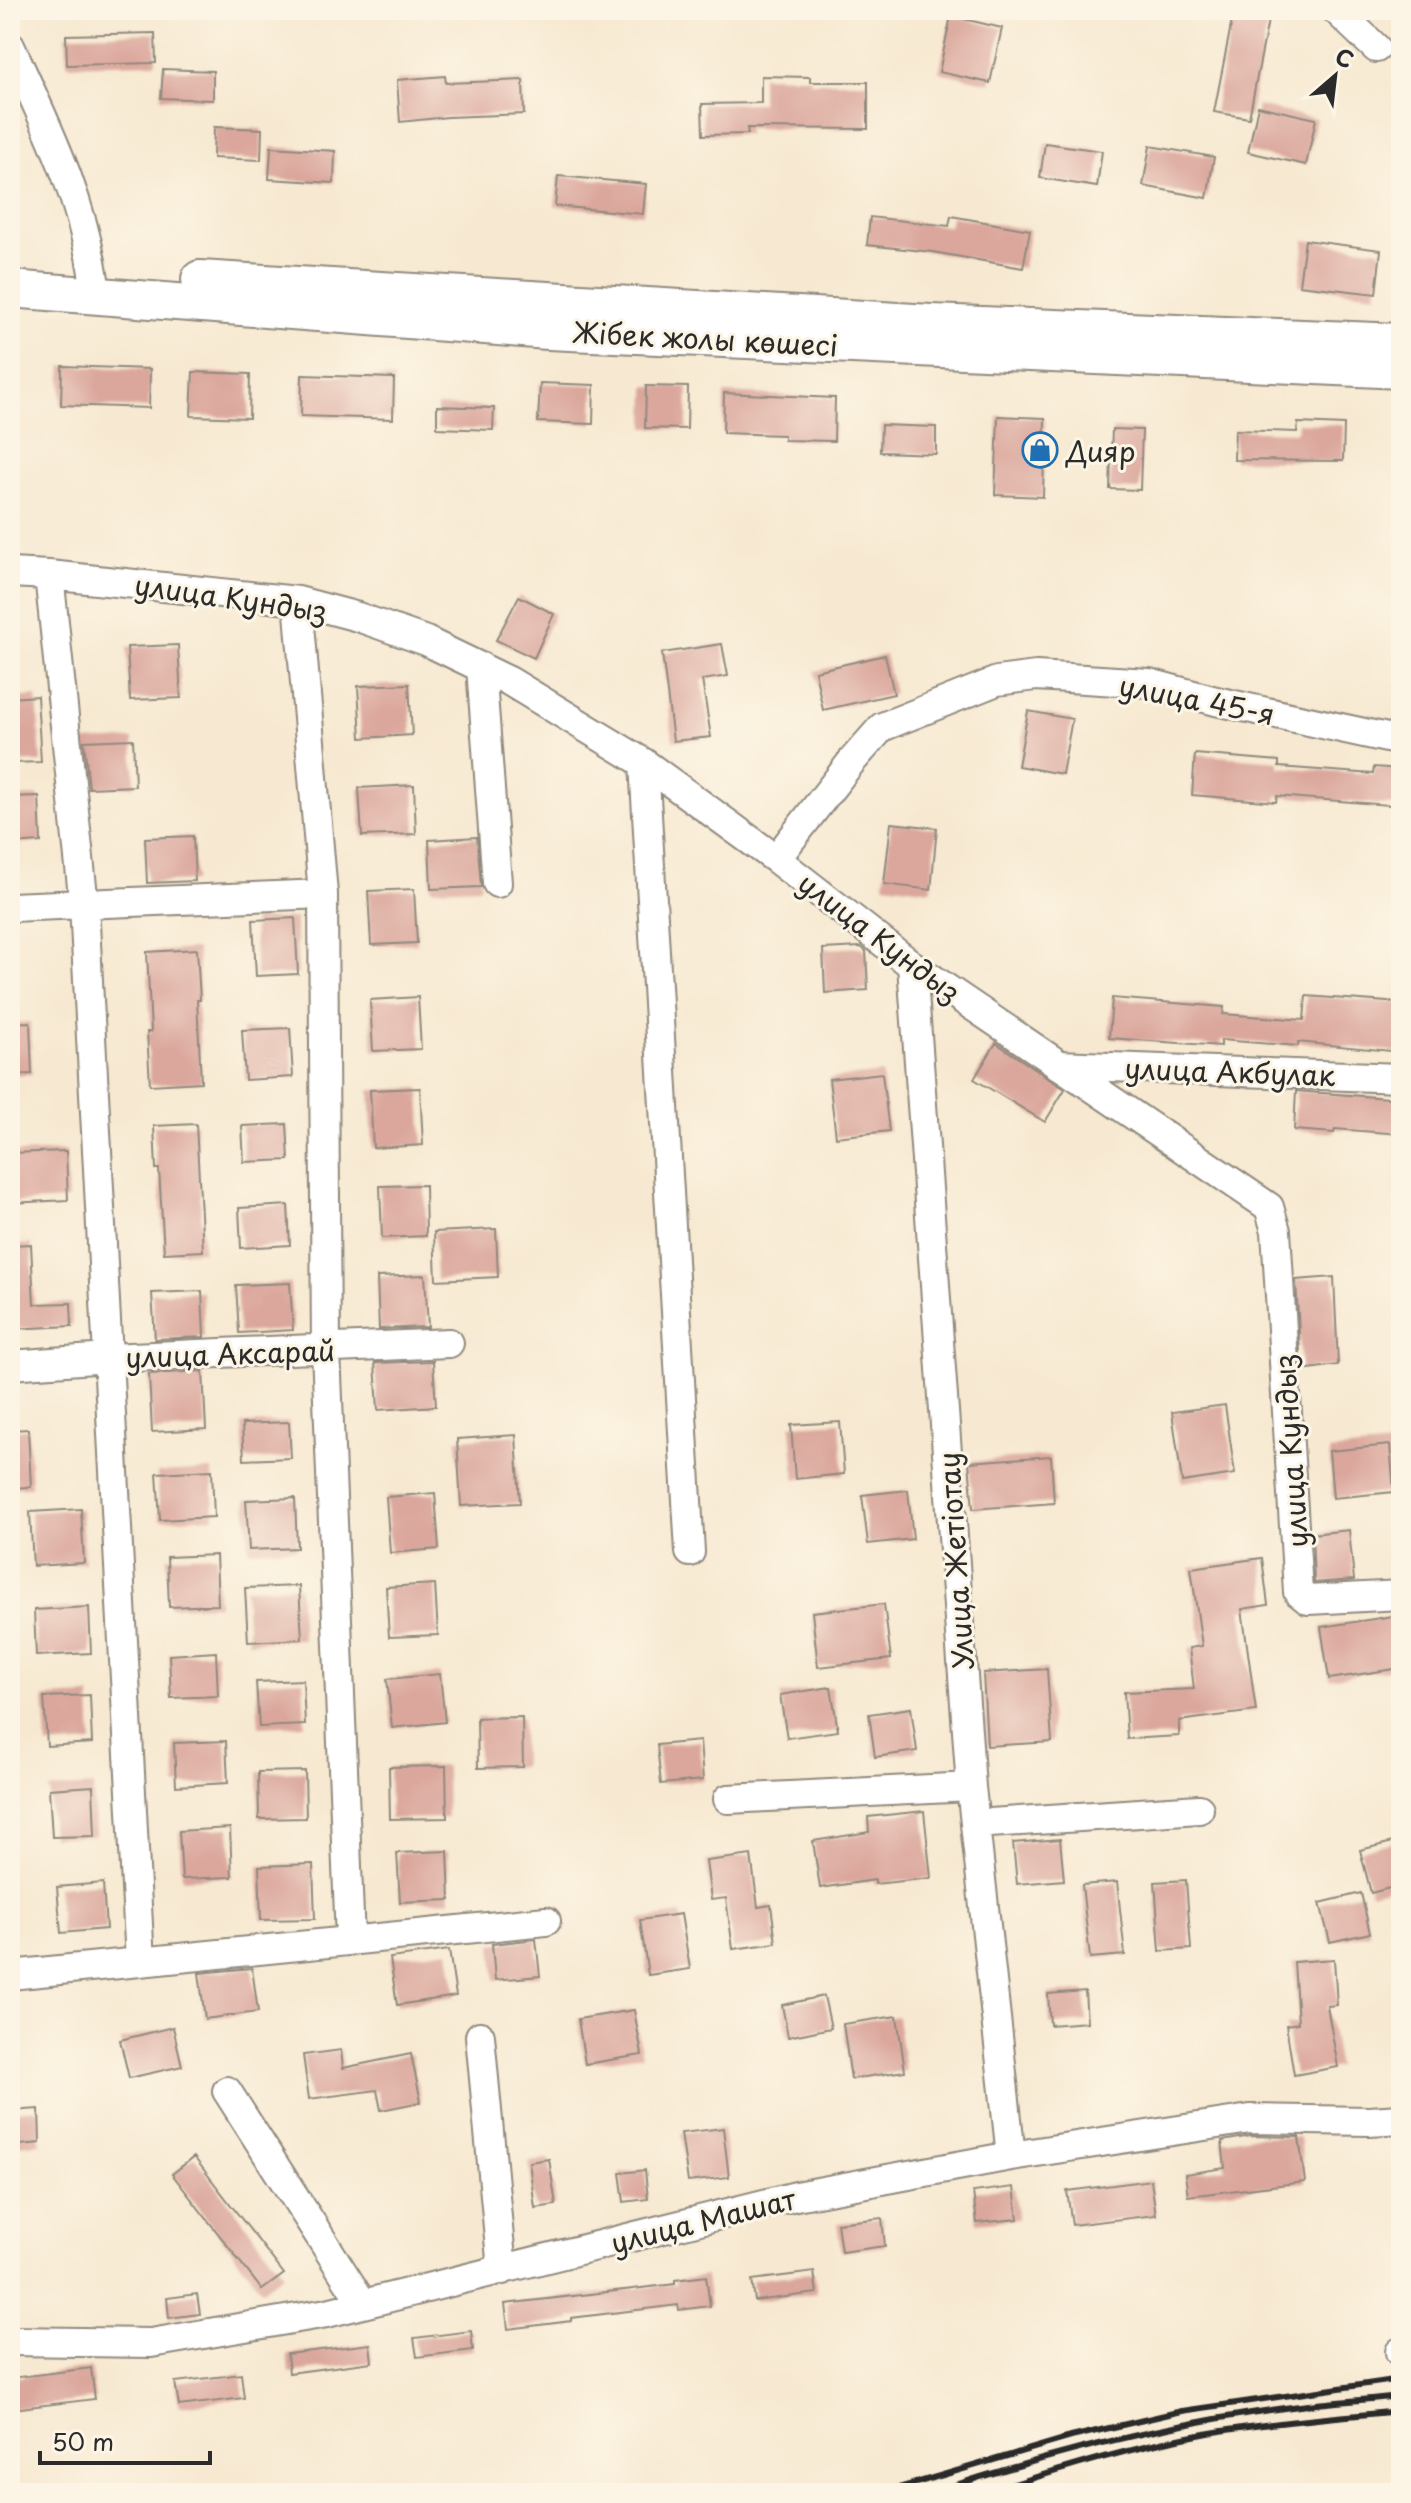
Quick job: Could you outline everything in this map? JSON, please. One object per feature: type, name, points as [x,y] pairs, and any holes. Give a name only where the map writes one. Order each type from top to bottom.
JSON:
[{"type":"main road","name":"Жібек жолы көшесі","points":[[10,265],[95,284],[548,331],[1401,370]]},
{"type":"main road","name":"Жібек жолы көшесі","points":[[10,289],[95,284],[1401,342]]},
{"type":"street","points":[[1336,10],[1376,48]]},
{"type":"street","points":[[10,46],[52,137],[74,196],[95,284]]},
{"type":"street","name":"улица Кундыз","points":[[10,573],[298,601],[358,617],[426,641],[509,681],[644,763],[776,859],[912,965],[1269,1207],[1276,1231],[1298,1592],[1308,1600],[1401,1595]]},
{"type":"street","points":[[49,575],[84,905],[140,1962]]},
{"type":"street","points":[[298,601],[323,894],[326,1350],[350,1940]]},
{"type":"street","points":[[481,667],[497,883]]},
{"type":"street","name":"улица 45-я","points":[[776,859],[882,727],[997,681],[1036,676],[1149,683],[1216,701],[1401,741]]},
{"type":"street","points":[[644,763],[690,1552]]},
{"type":"street","points":[[10,907],[323,894]]},
{"type":"street","name":"Улица Жетіотау","points":[[912,965],[971,1787],[1011,2156]]},
{"type":"street","name":"улица Акбулак","points":[[1058,1065],[1401,1078]]},
{"type":"street","name":"улица Аксарай","points":[[10,1365],[449,1343]]},
{"type":"street","points":[[728,1799],[971,1787]]},
{"type":"street","points":[[975,1824],[1199,1809]]},
{"type":"street","points":[[10,1975],[546,1921]]},
{"type":"street","points":[[480,2036],[502,2270]]},
{"type":"street","points":[[227,2091],[363,2304]]},
{"type":"street","name":"улица Машат","points":[[10,2341],[151,2343],[327,2313],[796,2196],[1011,2156],[1250,2119],[1401,2119]]},
{"type":"building","points":[[1234,10],[1270,10],[1249,118],[1214,112]]},
{"type":"building","points":[[951,16],[1002,28],[990,83],[939,72]]},
{"type":"building","points":[[155,33],[156,63],[67,65],[66,35]]},
{"type":"building","points":[[163,69],[213,71],[213,100],[161,98]]},
{"type":"building","points":[[445,76],[446,83],[523,80],[524,114],[400,122],[397,80]]},
{"type":"building","points":[[761,76],[810,77],[810,82],[868,82],[868,129],[747,128],[748,134],[703,135],[702,104],[761,103]]},
{"type":"building","points":[[1258,106],[1316,119],[1306,165],[1248,152]]},
{"type":"building","points":[[214,127],[262,129],[261,160],[213,158]]},
{"type":"building","points":[[1045,143],[1102,151],[1097,187],[1040,178]]},
{"type":"building","points":[[1150,146],[1214,157],[1207,198],[1143,186]]},
{"type":"building","points":[[271,147],[335,151],[334,183],[269,179]]},
{"type":"building","points":[[558,176],[646,184],[643,214],[555,206]]},
{"type":"building","points":[[951,216],[1030,230],[1023,268],[933,252],[867,245],[870,217],[949,226]]},
{"type":"building","points":[[1305,240],[1381,250],[1376,294],[1299,285]]},
{"type":"building","points":[[62,366],[150,369],[149,408],[61,405]]},
{"type":"building","points":[[193,372],[250,374],[249,418],[191,416]]},
{"type":"building","points":[[302,375],[394,378],[393,419],[301,416]]},
{"type":"building","points":[[540,383],[594,385],[593,424],[538,422]]},
{"type":"building","points":[[646,386],[688,387],[687,429],[645,428]]},
{"type":"building","points":[[724,393],[835,398],[834,441],[784,440],[784,435],[723,433]]},
{"type":"building","points":[[437,406],[494,408],[493,430],[437,428]]},
{"type":"building","points":[[998,416],[1045,418],[1043,497],[995,495]]},
{"type":"building","points":[[1298,423],[1344,425],[1343,461],[1234,460],[1235,430],[1297,432]]},
{"type":"building","points":[[881,425],[936,427],[936,454],[880,452]]},
{"type":"building","points":[[1112,429],[1142,430],[1140,490],[1110,489]]},
{"type":"building","points":[[519,596],[554,614],[534,658],[496,640]]},
{"type":"building","points":[[722,644],[728,676],[702,680],[711,737],[673,741],[662,653]]},
{"type":"building","points":[[178,645],[181,698],[130,700],[127,647]]},
{"type":"building","points":[[885,655],[894,694],[823,710],[815,671]]},
{"type":"building","points":[[409,684],[412,735],[361,738],[358,686]]},
{"type":"building","points":[[37,696],[41,762],[10,763],[10,698]]},
{"type":"building","points":[[1028,711],[1072,719],[1062,774],[1018,766]]},
{"type":"building","points":[[133,739],[135,786],[89,788],[84,741]]},
{"type":"building","points":[[1195,754],[1279,761],[1279,767],[1373,774],[1374,767],[1401,769],[1401,806],[1277,796],[1276,802],[1192,795]]},
{"type":"building","points":[[414,785],[416,834],[362,836],[359,788]]},
{"type":"building","points":[[39,796],[41,842],[10,844],[10,797]]},
{"type":"building","points":[[891,823],[937,828],[931,890],[884,884]]},
{"type":"building","points":[[193,836],[195,881],[147,883],[145,838]]},
{"type":"building","points":[[477,837],[481,887],[431,889],[429,840]]},
{"type":"building","points":[[414,889],[417,943],[371,945],[368,891]]},
{"type":"building","points":[[295,918],[298,974],[256,976],[253,920]]},
{"type":"building","points":[[861,947],[866,951],[868,990],[825,993],[823,949]]},
{"type":"building","points":[[197,949],[201,1082],[150,1085],[147,952]]},
{"type":"building","points":[[1306,996],[1401,1003],[1401,1052],[1298,1042],[1298,1046],[1221,1040],[1221,1046],[1109,1038],[1112,998],[1224,1007],[1223,1014],[1304,1020]]},
{"type":"building","points":[[418,997],[421,1049],[373,1051],[370,1000]]},
{"type":"building","points":[[30,1022],[32,1074],[10,1075],[10,1023]]},
{"type":"building","points":[[290,1028],[293,1077],[245,1080],[242,1030]]},
{"type":"building","points":[[996,1043],[1065,1089],[1045,1122],[974,1079]]},
{"type":"building","points":[[882,1073],[889,1131],[836,1137],[829,1079]]},
{"type":"building","points":[[420,1088],[423,1145],[373,1148],[370,1090]]},
{"type":"building","points":[[1296,1091],[1401,1099],[1401,1134],[1335,1129],[1334,1133],[1294,1130]]},
{"type":"building","points":[[196,1124],[203,1251],[164,1253],[154,1126]]},
{"type":"building","points":[[287,1124],[289,1160],[244,1162],[242,1126]]},
{"type":"building","points":[[66,1151],[68,1200],[10,1203],[10,1153]]},
{"type":"building","points":[[425,1185],[426,1236],[382,1238],[380,1186]]},
{"type":"building","points":[[288,1205],[290,1245],[241,1248],[239,1208]]},
{"type":"building","points":[[496,1229],[498,1277],[436,1280],[434,1232]]},
{"type":"building","points":[[31,1244],[34,1304],[71,1303],[72,1326],[10,1329],[10,1245]]},
{"type":"building","points":[[425,1275],[428,1327],[379,1329],[377,1277]]},
{"type":"building","points":[[1334,1277],[1338,1365],[1301,1370],[1296,1280]]},
{"type":"building","points":[[290,1283],[293,1330],[239,1333],[236,1285]]},
{"type":"building","points":[[202,1291],[204,1337],[155,1339],[152,1293]]},
{"type":"building","points":[[433,1361],[436,1406],[378,1410],[375,1363]]},
{"type":"building","points":[[203,1371],[206,1429],[152,1432],[149,1374]]},
{"type":"building","points":[[1225,1405],[1235,1474],[1182,1482],[1172,1412]]},
{"type":"building","points":[[289,1422],[291,1458],[244,1460],[242,1424]]},
{"type":"building","points":[[840,1422],[844,1474],[795,1479],[791,1425]]},
{"type":"building","points":[[28,1429],[31,1487],[10,1488],[10,1430]]},
{"type":"building","points":[[516,1435],[520,1503],[461,1506],[457,1439]]},
{"type":"building","points":[[1390,1445],[1394,1492],[1333,1498],[1329,1451]]},
{"type":"building","points":[[1051,1456],[1054,1503],[973,1509],[969,1462]]},
{"type":"building","points":[[212,1470],[214,1517],[160,1520],[157,1473]]},
{"type":"building","points":[[908,1490],[913,1539],[868,1544],[862,1495]]},
{"type":"building","points":[[435,1493],[439,1549],[390,1553],[386,1497]]},
{"type":"building","points":[[295,1498],[297,1548],[249,1550],[246,1500]]},
{"type":"building","points":[[81,1509],[84,1563],[33,1566],[30,1512]]},
{"type":"building","points":[[1349,1530],[1354,1580],[1314,1583],[1312,1534]]},
{"type":"building","points":[[216,1555],[218,1605],[169,1607],[167,1557]]},
{"type":"building","points":[[1262,1558],[1268,1605],[1242,1609],[1256,1711],[1179,1721],[1179,1736],[1127,1739],[1124,1692],[1194,1689],[1189,1648],[1202,1646],[1191,1568]]},
{"type":"building","points":[[435,1584],[438,1635],[389,1637],[386,1587]]},
{"type":"building","points":[[299,1586],[302,1639],[248,1642],[245,1588]]},
{"type":"building","points":[[884,1604],[891,1659],[818,1667],[812,1612]]},
{"type":"building","points":[[89,1607],[91,1653],[36,1656],[34,1610]]},
{"type":"building","points":[[1394,1616],[1401,1668],[1329,1679],[1321,1627]]},
{"type":"building","points":[[216,1652],[218,1696],[171,1698],[169,1655]]},
{"type":"building","points":[[1047,1669],[1052,1742],[987,1746],[983,1673]]},
{"type":"building","points":[[440,1674],[445,1722],[392,1728],[387,1679]]},
{"type":"building","points":[[303,1680],[305,1725],[259,1727],[256,1682]]},
{"type":"building","points":[[831,1687],[838,1731],[787,1738],[780,1695]]},
{"type":"building","points":[[90,1695],[92,1743],[47,1746],[44,1697]]},
{"type":"building","points":[[911,1708],[917,1751],[875,1757],[869,1714]]},
{"type":"building","points":[[522,1717],[523,1767],[478,1768],[477,1718]]},
{"type":"building","points":[[226,1741],[228,1783],[176,1786],[174,1743]]},
{"type":"building","points":[[700,1741],[703,1780],[661,1784],[657,1745]]},
{"type":"building","points":[[446,1766],[447,1818],[390,1819],[389,1767]]},
{"type":"building","points":[[305,1771],[306,1818],[259,1819],[258,1772]]},
{"type":"building","points":[[93,1786],[95,1836],[52,1837],[49,1789]]},
{"type":"building","points":[[924,1811],[931,1878],[875,1884],[875,1880],[820,1888],[813,1841],[869,1832],[868,1817]]},
{"type":"building","points":[[230,1828],[232,1877],[182,1879],[179,1831]]},
{"type":"building","points":[[1060,1839],[1064,1880],[1017,1884],[1013,1843]]},
{"type":"building","points":[[1401,1840],[1401,1885],[1371,1893],[1360,1850]]},
{"type":"building","points":[[448,1851],[450,1900],[400,1902],[397,1853]]},
{"type":"building","points":[[751,1855],[758,1907],[771,1905],[776,1943],[733,1949],[726,1898],[711,1900],[706,1861]]},
{"type":"building","points":[[313,1864],[315,1919],[261,1920],[259,1866]]},
{"type":"building","points":[[1186,1880],[1191,1949],[1160,1951],[1155,1882]]},
{"type":"building","points":[[1117,1882],[1125,1955],[1090,1958],[1082,1885]]},
{"type":"building","points":[[103,1883],[106,1929],[61,1933],[57,1887]]},
{"type":"building","points":[[1361,1893],[1370,1933],[1330,1942],[1320,1903]]},
{"type":"building","points":[[681,1914],[690,1969],[648,1975],[640,1920]]},
{"type":"building","points":[[536,1939],[540,1976],[495,1980],[492,1944]]},
{"type":"building","points":[[449,1950],[456,1996],[397,2005],[390,1958]]},
{"type":"building","points":[[1334,1959],[1337,2005],[1327,2006],[1338,2067],[1294,2075],[1286,2025],[1298,2023],[1294,1962]]},
{"type":"building","points":[[252,1968],[258,2012],[205,2019],[199,1973]]},
{"type":"building","points":[[1085,1991],[1087,2022],[1050,2025],[1048,1994]]},
{"type":"building","points":[[824,1996],[831,2028],[788,2037],[782,2005]]},
{"type":"building","points":[[634,2010],[642,2055],[585,2064],[578,2019]]},
{"type":"building","points":[[897,2016],[905,2071],[851,2079],[843,2024]]},
{"type":"building","points":[[173,2027],[182,2066],[129,2078],[120,2040]]},
{"type":"building","points":[[341,2050],[343,2068],[411,2054],[421,2102],[381,2110],[377,2090],[309,2099],[303,2055]]},
{"type":"building","points":[[39,2109],[40,2143],[10,2146],[10,2111]]},
{"type":"building","points":[[723,2128],[729,2177],[688,2182],[681,2133]]},
{"type":"building","points":[[1251,2136],[1299,2137],[1305,2182],[1188,2196],[1185,2174],[1225,2168],[1222,2141]]},
{"type":"building","points":[[194,2157],[284,2274],[262,2290],[172,2174]]},
{"type":"building","points":[[549,2159],[556,2205],[535,2208],[529,2162]]},
{"type":"building","points":[[645,2170],[648,2199],[624,2202],[620,2173]]},
{"type":"building","points":[[1151,2180],[1156,2215],[1072,2225],[1067,2191]]},
{"type":"building","points":[[1014,2187],[1018,2219],[977,2223],[973,2192]]},
{"type":"building","points":[[882,2218],[885,2246],[841,2252],[837,2223]]},
{"type":"building","points":[[814,2272],[817,2293],[755,2301],[752,2280]]},
{"type":"building","points":[[706,2276],[710,2306],[679,2310],[678,2305],[508,2329],[505,2304],[675,2284],[675,2280]]},
{"type":"building","points":[[197,2294],[200,2314],[169,2318],[167,2298]]},
{"type":"building","points":[[471,2331],[473,2350],[417,2357],[414,2338]]},
{"type":"building","points":[[370,2344],[372,2362],[289,2373],[287,2354]]},
{"type":"building","points":[[91,2368],[95,2399],[13,2409],[10,2378]]},
{"type":"building","points":[[241,2374],[244,2398],[179,2406],[175,2382]]},
{"type":"railway","points":[[882,2493],[1071,2437],[1182,2411],[1401,2379]]},
{"type":"railway","points":[[931,2493],[1019,2465],[1155,2431],[1292,2407],[1401,2396]]},
{"type":"railway","points":[[987,2493],[1086,2462],[1188,2437],[1267,2424],[1401,2411]]},
{"type":"place","name":"Дияр","points":[[1040,450]]}]
